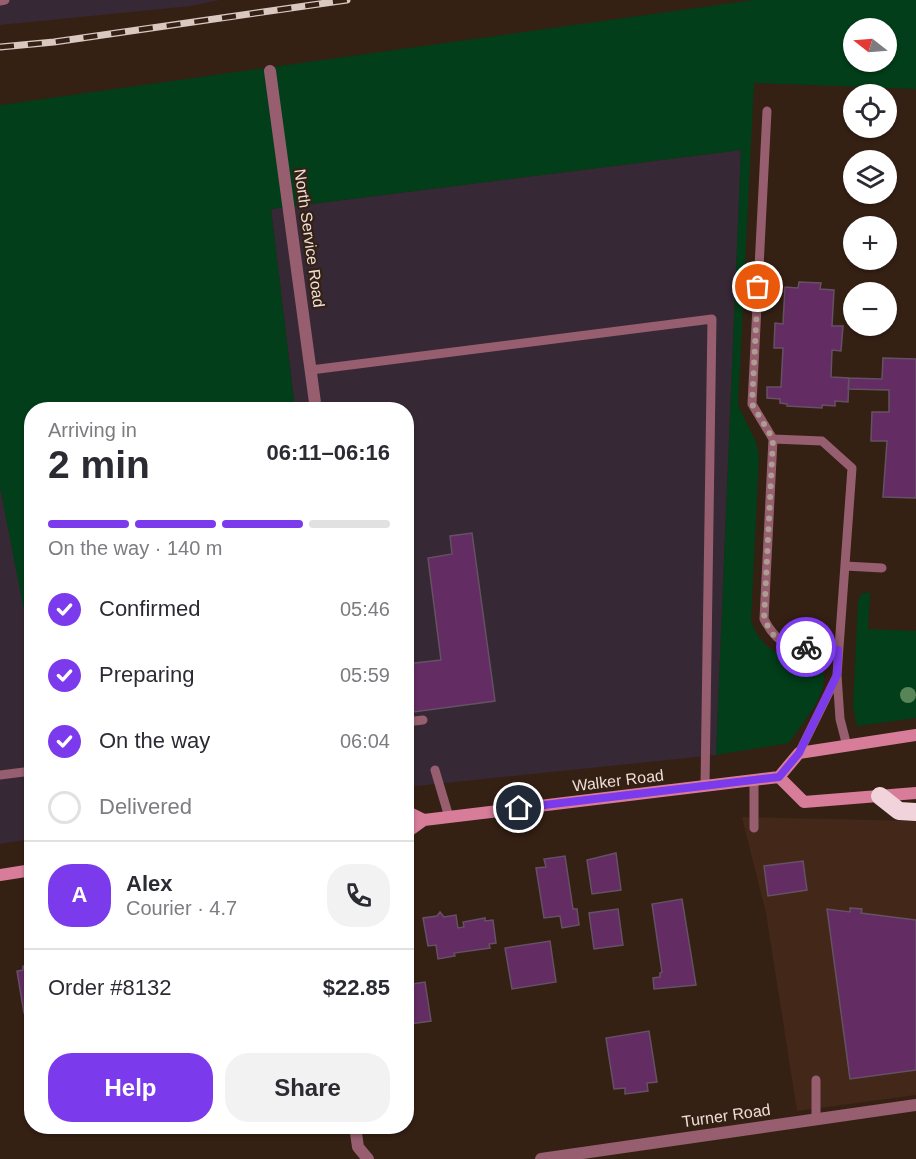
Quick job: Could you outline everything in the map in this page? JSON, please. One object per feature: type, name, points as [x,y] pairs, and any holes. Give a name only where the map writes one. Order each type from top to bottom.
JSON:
[{"type":"highway","points":[[880,796],[899,811],[916,812]]},
{"type":"main road","points":[[916,735],[799,753],[779,777],[804,802],[916,793]]},
{"type":"main road","name":"Walker Road","points":[[414,827],[424,820],[779,777]]},
{"type":"main road","points":[[414,815],[424,820]]},
{"type":"main road","points":[[0,875],[24,871]]},
{"type":"street","name":"North Service Road","points":[[270,71],[315,402]]},
{"type":"street","name":"Turner Road","points":[[541,1159],[916,1105]]},
{"type":"street","points":[[356,1134],[358,1147],[368,1159]]},
{"type":"lane","points":[[0,1],[5,0]]},
{"type":"lane","points":[[767,111],[752,404],[773,439],[764,619],[771,633],[786,646],[838,650]]},
{"type":"lane","points":[[311,370],[712,319],[705,786]]},
{"type":"lane","points":[[773,439],[822,441],[852,468],[837,675],[840,719],[847,746]]},
{"type":"lane","points":[[845,566],[882,568]]},
{"type":"lane","points":[[799,753],[837,675]]},
{"type":"lane","points":[[414,721],[423,720]]},
{"type":"lane","points":[[435,770],[449,817]]},
{"type":"lane","points":[[0,775],[24,772]]},
{"type":"lane","points":[[754,780],[754,828]]},
{"type":"lane","points":[[816,1080],[816,1119]]},
{"type":"shaded area","points":[[0,0],[220,0],[191,6],[0,25]]},
{"type":"shaded area","points":[[741,150],[716,755],[414,786],[414,402],[294,402],[271,209]]},
{"type":"shaded area","points":[[0,487],[24,607],[24,840],[0,844]]},
{"type":"shaded area","points":[[742,817],[916,821],[916,1095],[797,1111],[766,913]]},
{"type":"green space","points":[[753,0],[916,0],[916,89],[897,88],[897,84],[843,84],[843,86],[754,83],[738,405],[756,442],[759,455],[751,621],[758,636],[766,645],[788,657],[813,662],[823,671],[824,680],[815,705],[789,743],[716,755],[741,150],[271,209],[294,402],[24,402],[24,611],[0,487],[0,105]]},
{"type":"green space","points":[[870,592],[868,629],[916,631],[916,718],[857,726],[853,707],[858,601],[861,594]]},
{"type":"building","points":[[799,282],[821,283],[820,289],[834,290],[832,326],[843,326],[841,351],[832,350],[831,377],[849,378],[848,402],[835,401],[835,406],[822,405],[822,408],[787,406],[787,404],[780,403],[780,399],[767,398],[767,387],[781,387],[783,348],[774,348],[775,323],[783,324],[785,287],[798,288]]},
{"type":"building","points":[[883,358],[916,359],[916,498],[883,497],[887,441],[871,441],[872,412],[889,412],[889,390],[848,389],[849,378],[882,379]]},
{"type":"building","points":[[472,533],[495,701],[414,712],[414,663],[441,660],[428,558],[452,554],[450,536]]},
{"type":"building","points":[[616,853],[621,890],[592,894],[587,860]]},
{"type":"building","points":[[565,856],[573,909],[577,909],[579,925],[562,928],[560,916],[544,918],[536,868],[546,867],[544,859]]},
{"type":"building","points":[[803,861],[807,890],[768,896],[764,866]]},
{"type":"building","points":[[682,899],[696,985],[654,989],[653,978],[660,977],[662,972],[652,904]]},
{"type":"building","points":[[850,908],[862,909],[861,913],[916,920],[916,1070],[850,1079],[827,909],[850,912]]},
{"type":"building","points":[[618,909],[623,945],[594,949],[589,913]]},
{"type":"building","points":[[440,912],[444,917],[456,915],[458,928],[464,927],[463,922],[485,918],[485,921],[493,920],[496,943],[489,944],[490,948],[454,953],[455,956],[438,959],[436,945],[428,946],[423,918],[437,916]]},
{"type":"building","points":[[550,941],[556,982],[512,989],[505,948]]},
{"type":"building","points":[[23,966],[24,1013],[17,971],[23,970]]},
{"type":"building","points":[[425,982],[431,1021],[414,1023],[414,984]]},
{"type":"building","points":[[649,1031],[657,1082],[647,1083],[648,1091],[625,1094],[625,1088],[614,1089],[606,1038]]},
{"type":"railway","points":[[0,47],[54,42],[347,0]]},
{"type":"way so far","points":[[758,287],[752,404],[773,439],[764,619],[771,633],[786,646],[806,647]]},
{"type":"route","points":[[519,808],[779,777],[799,753],[837,675],[838,650],[806,647]]}]
